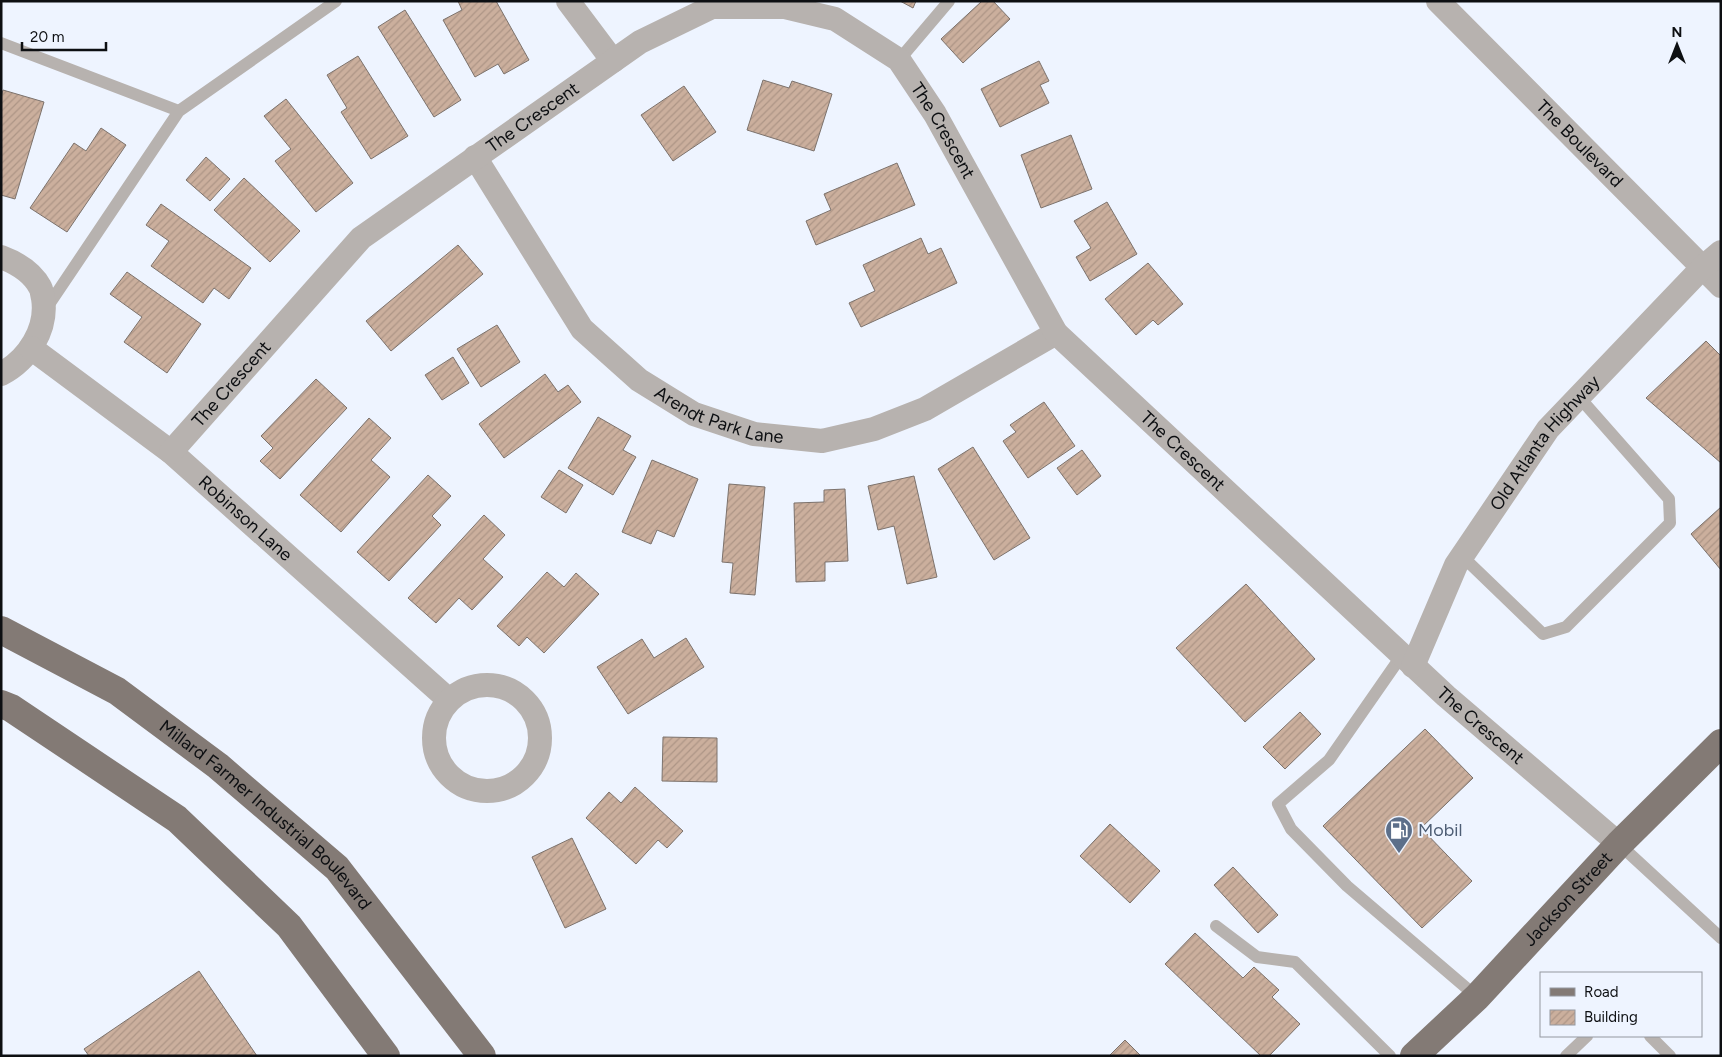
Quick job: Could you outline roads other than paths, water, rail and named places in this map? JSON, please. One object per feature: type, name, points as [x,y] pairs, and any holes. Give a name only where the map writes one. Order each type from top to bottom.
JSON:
[{"type":"main road","name":"Millard Farmer Industrial Boulevard","points":[[1,630],[117,691],[218,766],[337,868],[482,1056]]},
{"type":"main road","points":[[1,704],[11,708],[177,820],[289,926],[386,1056]]},
{"type":"main road","name":"Jackson Street","points":[[1414,1056],[1477,997],[1619,844],[1720,745]]},
{"type":"street","points":[[568,1],[613,61]]},
{"type":"street","name":"The Boulevard","points":[[1438,1],[1721,286]]},
{"type":"street","name":"The Crescent","points":[[171,452],[360,238],[640,42],[712,7],[784,7],[835,18],[899,60],[935,114],[1056,333],[1407,660],[1619,844]]},
{"type":"street","name":"Arendt Park Lane","points":[[475,157],[582,329],[639,380],[694,414],[754,434],[822,441],[874,429],[925,408],[1056,333]]},
{"type":"street","name":"Old Atlanta Highway","points":[[1407,660],[1456,565],[1548,430],[1702,268],[1721,252]]},
{"type":"street","points":[[1,257],[14,262],[29,272],[41,288],[45,311],[42,326],[31,348],[12,368],[1,374]]},
{"type":"street","name":"Robinson Lane","points":[[31,348],[171,452],[449,700]]},
{"type":"street","points":[[481,685],[498,686],[515,693],[528,704],[537,719],[541,736],[538,754],[530,770],[518,782],[502,790],[484,792],[467,788],[452,779],[441,765],[434,749],[434,731],[439,714],[449,700],[464,690],[481,685]]},
{"type":"lane","points":[[45,311],[179,111],[336,1]]},
{"type":"lane","points":[[899,60],[949,1]]},
{"type":"lane","points":[[1,43],[179,111]]},
{"type":"lane","points":[[1462,556],[1543,634],[1566,628],[1670,523],[1669,499],[1579,397]]},
{"type":"lane","points":[[1407,660],[1329,760],[1278,804],[1291,829],[1347,886],[1477,997]]},
{"type":"lane","points":[[1619,844],[1721,938]]},
{"type":"lane","points":[[1216,926],[1257,957],[1295,962],[1390,1056]]},
{"type":"lane","points":[[1566,1056],[1586,1037]]},
{"type":"lane","points":[[1651,1037],[1670,1056]]},
{"type":"place","name":"Mobil","points":[[1399,854]]}]
